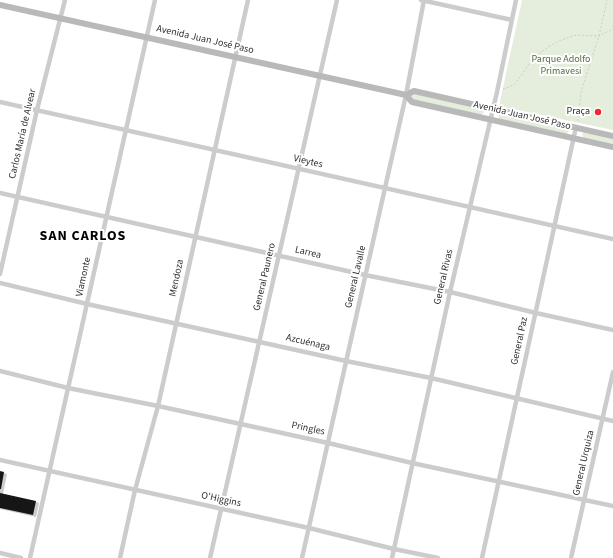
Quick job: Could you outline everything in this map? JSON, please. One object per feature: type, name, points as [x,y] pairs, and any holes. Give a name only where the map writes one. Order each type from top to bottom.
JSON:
[{"type":"main road","name":"Avenida Juan José Paso","points":[[0,5],[406,95],[412,102],[613,147]]},
{"type":"main road","name":"Avenida Juan José Paso","points":[[406,95],[414,91],[613,136]]},
{"type":"street","name":"Carlos María de Alvear","points":[[0,274],[37,110],[65,0]]},
{"type":"street","name":"Viamonte","points":[[30,558],[155,0]]},
{"type":"street","name":"Mendoza","points":[[120,558],[135,490],[158,406],[248,0]]},
{"type":"street","name":"General Paunero","points":[[210,558],[337,0]]},
{"type":"street","points":[[423,0],[512,20]]},
{"type":"street","name":"General Lavalle","points":[[302,558],[406,95],[423,0]]},
{"type":"street","name":"General Rivas","points":[[392,558],[450,292],[497,92],[516,0]]},
{"type":"street","name":"Vieytes","points":[[0,102],[613,239]]},
{"type":"street","name":"General Paz","points":[[482,558],[576,127]]},
{"type":"street","name":"Larrea","points":[[0,193],[365,275],[450,292],[613,330]]},
{"type":"street","name":"Azcuénaga","points":[[0,283],[259,342],[431,378],[613,421]]},
{"type":"street","name":"Pringles","points":[[0,371],[68,388],[158,406],[613,506]]},
{"type":"street","name":"General Urquiza","points":[[571,558],[613,372]]},
{"type":"street","name":"O'Higgins","points":[[0,460],[438,558]]},
{"type":"street","points":[[0,553],[21,558]]},
{"type":"path","points":[[576,127],[579,120],[581,92],[599,36],[607,0]]},
{"type":"path","points":[[497,92],[514,85],[531,61],[540,52],[561,40],[576,35],[599,36],[613,29]]},
{"type":"green space","name":"Parque Adolfo Primavesi","points":[[522,0],[613,0],[613,130],[499,106]]},
{"type":"green space","points":[[414,93],[484,110],[484,112],[481,115],[412,99],[411,95]]},
{"type":"green space","points":[[501,113],[568,129],[569,131],[566,134],[500,119],[498,116]]},
{"type":"green space","points":[[585,132],[613,138],[613,144],[584,138],[582,134]]},
{"type":"building","points":[[0,471],[4,472],[1,489],[0,489]]},
{"type":"building","points":[[0,493],[36,501],[33,515],[0,508]]},
{"type":"place","name":"Praça","points":[[598,112]]},
{"type":"district","name":"SAN CARLOS","points":[[83,237]]}]
